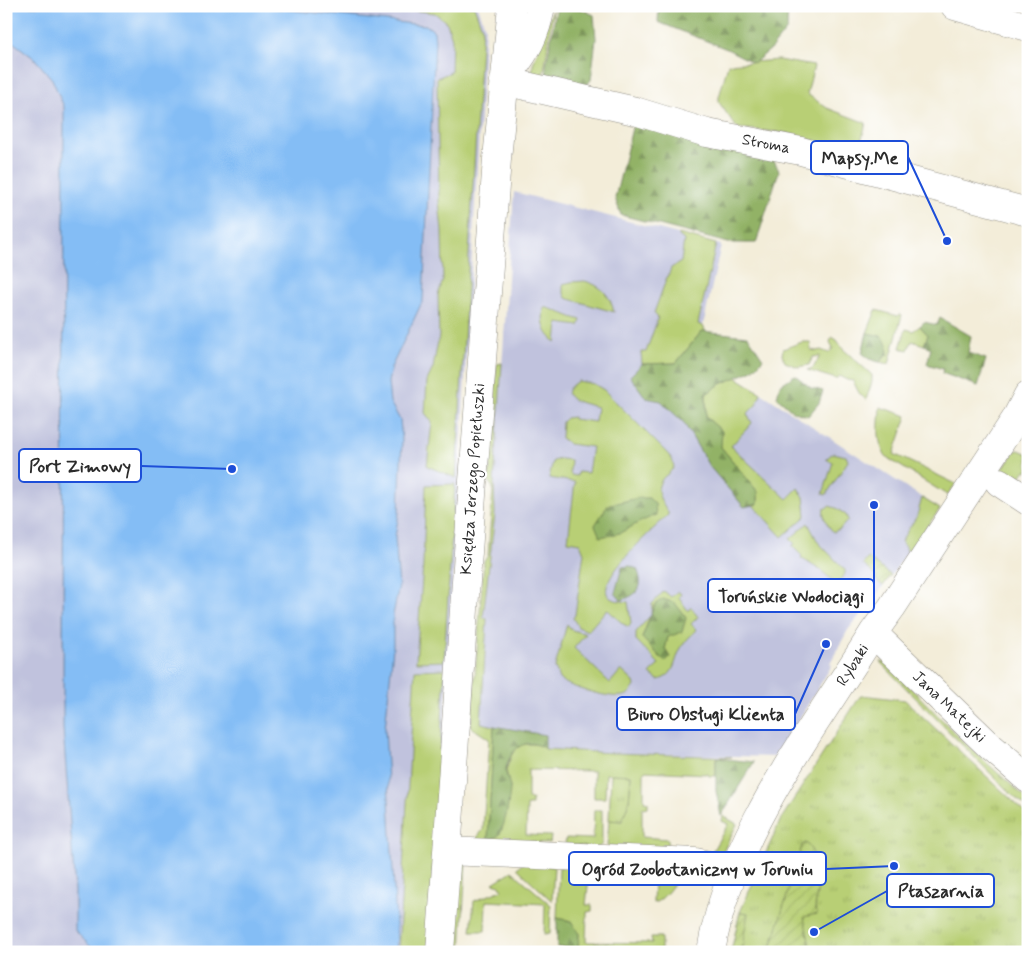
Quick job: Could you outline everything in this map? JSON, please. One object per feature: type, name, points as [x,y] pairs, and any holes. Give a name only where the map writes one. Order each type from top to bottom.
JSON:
[{"type":"street","name":"Księdza Jerzego Popiełuszki","points":[[440,952],[472,481],[504,81],[512,6]]},
{"type":"street","points":[[504,81],[522,57],[534,36],[540,6]]},
{"type":"street","points":[[954,6],[1028,27]]},
{"type":"street","name":"Stroma","points":[[504,81],[635,111],[707,133],[801,151],[1028,212]]},
{"type":"street","name":"Rybaki","points":[[711,952],[719,909],[730,878],[776,787],[873,633],[1015,420],[1028,395]]},
{"type":"street","points":[[999,482],[1028,500]]},
{"type":"street","name":"Jana Matejki","points":[[873,633],[991,747],[1028,779]]},
{"type":"street","points":[[447,851],[695,862],[704,864],[730,878]]},
{"type":"shaded area","points":[[6,6],[478,6],[485,27],[432,952],[6,952]]},
{"type":"shaded area","points":[[514,192],[721,245],[703,326],[721,367],[940,509],[848,630],[830,663],[832,665],[776,757],[612,753],[545,749],[545,735],[481,724],[487,619],[483,618],[495,514],[494,482]]},
{"type":"green space","points":[[380,6],[474,6],[482,28],[456,478],[427,466],[432,422],[425,413],[427,381],[433,368],[439,336],[438,295],[443,280],[439,201],[437,78],[451,72],[452,39],[447,23],[435,13]]},
{"type":"green space","points":[[554,6],[542,83],[532,78],[533,64]]},
{"type":"green space","points":[[557,6],[574,6],[594,15],[596,39],[591,80],[583,89],[547,79],[546,66]]},
{"type":"green space","points":[[659,6],[785,6],[788,8],[787,29],[771,49],[754,63],[727,49],[658,22]]},
{"type":"green space","points":[[778,60],[814,66],[807,94],[827,108],[866,123],[858,153],[786,133],[737,128],[718,101],[728,64]]},
{"type":"green space","points":[[634,120],[773,158],[779,171],[756,243],[728,243],[621,215],[615,198]]},
{"type":"green space","points":[[679,234],[716,244],[698,324],[703,326],[706,332],[702,331],[676,363],[642,364],[641,352],[646,352],[658,318],[654,313],[667,277],[671,268],[681,262],[684,240]]},
{"type":"green space","points":[[585,281],[601,289],[608,296],[614,312],[566,298],[563,284]]},
{"type":"green space","points":[[544,307],[581,320],[579,326],[558,323],[556,342],[548,335],[544,326]]},
{"type":"green space","points":[[876,310],[898,316],[899,314],[902,315],[889,364],[879,362],[888,354],[881,336],[867,333]]},
{"type":"green space","points":[[940,318],[971,336],[968,353],[986,359],[978,386],[942,373],[943,369],[927,364],[931,348],[924,345],[928,335],[920,326],[924,322],[937,325]]},
{"type":"green space","points":[[920,326],[928,335],[924,345],[912,341],[908,350],[900,348],[906,329],[913,331]]},
{"type":"green space","points":[[702,331],[748,336],[763,359],[753,370],[719,385],[706,394],[706,417],[722,431],[721,447],[758,492],[758,504],[744,507],[709,466],[684,423],[661,401],[646,398],[630,376],[642,364],[676,363]]},
{"type":"green space","points":[[867,333],[880,336],[885,341],[888,354],[879,362],[869,359],[862,353]]},
{"type":"green space","points":[[832,337],[872,375],[872,382],[866,400],[859,393],[853,381],[839,376],[836,379],[807,370],[813,368],[820,356],[813,357],[809,365],[798,367],[785,362],[782,355],[783,349],[802,342],[810,342],[811,350],[821,350],[829,353],[833,348],[830,342]]},
{"type":"green space","points":[[502,363],[494,482],[495,514],[483,617],[487,619],[481,723],[494,726],[488,840],[510,788],[506,770],[513,751],[521,744],[538,744],[545,749],[732,757],[716,758],[716,776],[644,771],[644,801],[648,802],[648,807],[642,808],[642,837],[668,839],[666,848],[607,846],[609,820],[622,821],[629,801],[631,775],[606,774],[605,798],[594,798],[594,771],[528,770],[528,799],[532,799],[532,805],[527,805],[526,835],[551,836],[550,843],[475,840],[483,830],[489,739],[471,727],[484,560],[488,556],[493,488],[489,482],[497,364]]},
{"type":"green space","points":[[795,375],[811,388],[823,391],[819,403],[808,416],[794,412],[777,397],[780,385]]},
{"type":"green space","points":[[736,377],[761,393],[756,405],[747,414],[752,423],[731,446],[787,499],[798,488],[804,497],[806,516],[782,537],[753,505],[758,504],[758,492],[721,447],[706,417],[706,394]]},
{"type":"green space","points":[[578,381],[594,384],[604,390],[666,452],[672,459],[674,467],[663,478],[658,491],[668,515],[628,554],[610,579],[606,589],[609,597],[628,602],[631,623],[629,627],[607,609],[588,631],[578,627],[573,618],[584,553],[580,543],[568,541],[575,482],[549,478],[553,461],[560,459],[571,460],[571,475],[577,476],[578,472],[588,473],[592,447],[569,444],[561,438],[562,422],[566,418],[573,417],[573,419],[595,422],[597,407],[568,396],[570,387]]},
{"type":"green space","points":[[880,407],[907,416],[894,454],[956,484],[947,495],[886,457],[879,439]]},
{"type":"green space","points":[[1019,450],[1028,454],[1028,471],[1025,470],[1018,480],[999,474],[1015,451]]},
{"type":"green space","points":[[833,453],[846,456],[848,461],[826,495],[823,494],[833,462],[826,459]]},
{"type":"green space","points":[[455,484],[444,661],[416,662],[423,565],[426,485]]},
{"type":"green space","points":[[638,498],[649,498],[655,504],[656,515],[620,533],[600,537],[595,525],[608,505]]},
{"type":"green space","points":[[922,498],[940,509],[908,552],[901,541],[917,516]]},
{"type":"green space","points":[[829,506],[836,508],[846,515],[848,520],[840,529],[833,532],[824,515],[824,509]]},
{"type":"green space","points":[[808,523],[818,542],[845,570],[845,574],[839,581],[835,582],[801,558],[802,556],[792,546],[795,544],[790,539]]},
{"type":"green space","points":[[868,558],[891,575],[883,586],[876,580],[877,577],[863,564]]},
{"type":"green space","points":[[630,566],[637,569],[640,585],[636,593],[621,600],[615,593],[622,567]]},
{"type":"green space","points":[[664,591],[671,597],[678,591],[681,594],[679,597],[688,611],[691,607],[698,617],[691,624],[697,630],[683,645],[674,667],[668,675],[658,680],[650,674],[659,664],[636,640],[636,632],[650,616],[642,638],[665,649],[668,637],[655,604],[651,613],[652,604]]},
{"type":"green space","points":[[663,599],[675,603],[686,618],[682,632],[668,637],[665,649],[670,657],[665,662],[642,638],[655,604]]},
{"type":"green space","points":[[567,624],[572,630],[586,634],[574,648],[610,683],[621,670],[634,682],[635,686],[627,695],[603,695],[572,686],[559,679],[555,667]]},
{"type":"green space","points":[[880,662],[885,662],[968,746],[1028,800],[1028,808],[1014,797]]},
{"type":"green space","points":[[445,669],[428,952],[398,952],[415,670]]},
{"type":"green space","points":[[861,695],[905,700],[1028,815],[1028,952],[731,952],[740,912],[781,819]]},
{"type":"green space","points":[[494,726],[545,735],[545,749],[538,745],[526,744],[520,746],[508,761],[506,768],[510,787],[505,820],[498,836],[488,840]]},
{"type":"green space","points":[[716,758],[754,762],[721,816],[716,791]]},
{"type":"green space","points":[[611,774],[631,775],[629,801],[622,821],[609,820]]},
{"type":"green space","points":[[594,810],[602,810],[602,844],[598,848],[565,844],[566,838],[593,839]]},
{"type":"green space","points":[[723,816],[737,824],[718,862],[709,857],[728,824],[722,821]]},
{"type":"green space","points":[[806,843],[816,859],[819,874],[815,908],[817,914],[804,917],[811,951],[770,952],[802,845]]},
{"type":"green space","points":[[466,861],[461,952],[450,952],[458,867]]},
{"type":"green space","points":[[526,861],[554,867],[552,901],[517,868]]},
{"type":"green space","points":[[559,867],[613,871],[615,876],[589,876],[586,905],[592,905],[592,911],[587,912],[586,942],[652,943],[651,937],[661,937],[661,952],[602,952],[578,949],[579,934],[571,921],[557,918]]},
{"type":"green space","points":[[685,867],[667,893],[653,903],[654,878],[628,878],[630,870]]},
{"type":"green space","points":[[512,871],[551,905],[550,933],[544,934],[545,904],[486,901],[485,931],[471,931],[474,901],[502,890],[500,885],[493,883]]},
{"type":"green space","points":[[740,912],[748,913],[741,952],[731,952]]},
{"type":"green space","points":[[557,918],[571,921],[579,934],[578,949],[557,947]]},
{"type":"water","points":[[6,6],[255,6],[426,25],[434,31],[423,300],[391,368],[388,382],[390,402],[400,420],[402,440],[399,513],[395,537],[399,586],[393,615],[393,648],[385,729],[397,940],[396,952],[96,952],[75,931],[75,890],[63,728],[64,107],[52,79],[35,59],[6,37]]},
{"type":"place","name":"Mapsy.Me","points":[[947,241]]},
{"type":"place","name":"Port Zimowy","points":[[232,469]]},
{"type":"place","name":"Toruńskie Wodociągi","points":[[874,505]]},
{"type":"place","name":"Biuro Obsługi Klienta","points":[[826,644]]},
{"type":"place","name":"Ogród Zoobotaniczny w Toruniu","points":[[894,866]]},
{"type":"place","name":"Ptaszarnia","points":[[814,932]]}]
